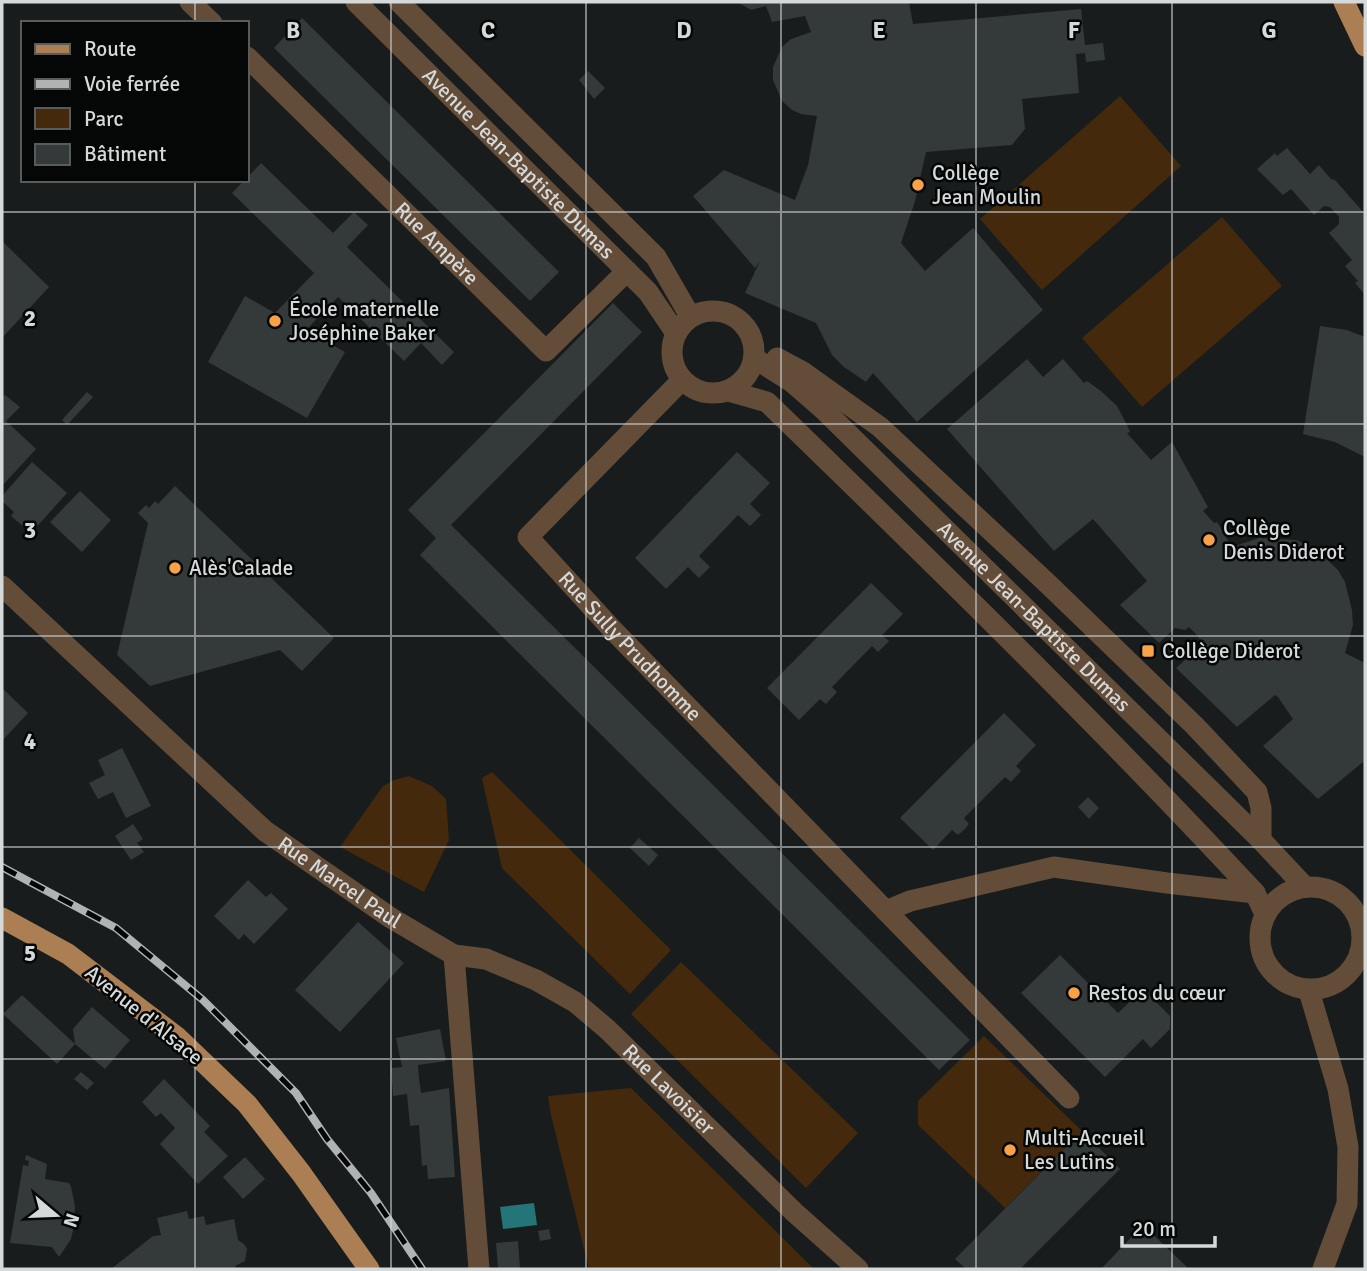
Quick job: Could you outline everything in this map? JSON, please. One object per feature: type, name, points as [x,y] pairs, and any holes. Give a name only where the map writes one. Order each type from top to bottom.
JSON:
[{"type":"main road","points":[[1344,2],[1365,46]]},
{"type":"main road","name":"Avenue d'Alsace","points":[[2,918],[68,954],[177,1037],[247,1104],[365,1267]]},
{"type":"street","points":[[190,2],[210,21]]},
{"type":"street","name":"Avenue Jean-Baptiste Dumas","points":[[356,2],[648,292],[675,332]]},
{"type":"street","name":"Avenue Jean-Baptiste Dumas","points":[[399,2],[656,257],[690,316]]},
{"type":"street","name":"Rue Ampère","points":[[248,58],[546,351],[627,271]]},
{"type":"street","points":[[719,310],[733,315],[747,327],[755,352],[745,379],[728,391],[708,394],[681,381],[670,356],[675,332],[690,316],[701,311],[719,310]]},
{"type":"street","points":[[755,352],[803,372],[880,427],[1185,717],[1257,792],[1261,808],[1261,840]]},
{"type":"street","name":"Avenue Jean-Baptiste Dumas","points":[[755,352],[823,409],[1261,840],[1304,886]]},
{"type":"street","name":"Rue Sully Prudhomme","points":[[681,381],[528,537],[611,628],[1069,1098]]},
{"type":"street","name":"Avenue Jean-Baptiste Dumas","points":[[728,391],[767,402],[1001,629],[1149,779],[1255,893],[1265,914]]},
{"type":"street","name":"Rue Marcel Paul","points":[[2,586],[265,831],[391,918],[454,955]]},
{"type":"street","points":[[886,911],[910,901],[1054,867],[1255,893]]},
{"type":"street","points":[[1304,886],[1358,897],[1363,950],[1360,970],[1332,986],[1309,991],[1284,983],[1266,965],[1259,939],[1265,914],[1281,895],[1304,886]]},
{"type":"street","points":[[454,955],[479,1269]]},
{"type":"street","name":"Rue Lavoisier","points":[[454,955],[485,960],[536,980],[575,1002],[607,1029],[794,1212],[858,1269]]},
{"type":"street","points":[[1309,991],[1338,1089],[1348,1147],[1347,1204],[1323,1269]]},
{"type":"green space","points":[[1120,96],[1181,166],[1042,290],[980,219]]},
{"type":"green space","points":[[1222,217],[1282,286],[1142,407],[1082,338]]},
{"type":"green space","points":[[492,772],[671,950],[630,994],[502,868],[482,778]]},
{"type":"green space","points":[[409,776],[432,786],[446,799],[449,840],[424,892],[340,847],[383,786]]},
{"type":"green space","points":[[681,962],[858,1133],[806,1188],[631,1014]]},
{"type":"green space","points":[[984,1036],[1082,1131],[1005,1208],[918,1125],[918,1101]]},
{"type":"green space","points":[[631,1088],[814,1269],[589,1269],[548,1096]]},
{"type":"water","points":[[534,1203],[537,1225],[503,1229],[500,1207]]},
{"type":"building","points":[[737,2],[909,2],[913,24],[1081,9],[1085,45],[1103,43],[1105,60],[1086,62],[1085,53],[1076,54],[1079,93],[1022,99],[1025,129],[1012,145],[926,152],[915,201],[901,243],[925,271],[973,228],[1043,310],[917,422],[873,373],[866,382],[844,367],[832,355],[816,323],[745,293],[760,261],[755,268],[693,196],[724,170],[795,200],[808,165],[817,116],[792,110],[782,101],[773,80],[773,67],[782,47],[791,39],[811,32],[805,16],[772,22],[766,6],[751,10]]},
{"type":"building","points":[[302,18],[559,272],[530,301],[274,48]]},
{"type":"building","points":[[588,71],[605,88],[594,99],[579,80]]},
{"type":"building","points":[[1287,148],[1310,174],[1319,165],[1365,214],[1365,295],[1355,283],[1358,281],[1345,266],[1352,260],[1329,233],[1339,224],[1339,217],[1330,207],[1324,206],[1314,215],[1291,189],[1283,195],[1257,169],[1275,153],[1277,156]]},
{"type":"building","points":[[261,163],[333,233],[354,212],[368,225],[347,247],[454,352],[442,365],[421,343],[404,361],[338,297],[306,330],[345,352],[307,418],[208,362],[245,296],[275,313],[314,273],[232,193],[243,182],[248,182],[248,176]]},
{"type":"building","points":[[2,241],[49,287],[2,338]]},
{"type":"building","points":[[613,303],[642,332],[451,525],[970,1040],[939,1070],[420,555],[436,538],[408,510]]},
{"type":"building","points":[[1320,326],[1347,330],[1365,337],[1365,457],[1335,442],[1303,434]]},
{"type":"building","points":[[1027,359],[1043,377],[1063,359],[1084,383],[1087,381],[1117,406],[1130,432],[1127,433],[1151,460],[1172,442],[1208,507],[1203,511],[1214,523],[1217,522],[1232,547],[1259,538],[1296,540],[1317,550],[1338,570],[1345,582],[1352,610],[1353,625],[1345,653],[1365,663],[1365,764],[1363,762],[1318,799],[1263,746],[1293,719],[1278,697],[1275,695],[1237,727],[1176,668],[1203,644],[1196,634],[1189,627],[1185,630],[1175,628],[1159,643],[1120,605],[1147,581],[1093,519],[1054,551],[947,429]]},
{"type":"building","points":[[87,392],[93,397],[67,425],[62,420]]},
{"type":"building","points":[[5,395],[20,407],[6,421],[36,449],[2,486],[2,398]]},
{"type":"building","points":[[737,452],[770,483],[750,504],[761,515],[750,526],[738,515],[699,556],[710,567],[699,578],[688,567],[666,589],[635,558]]},
{"type":"building","points":[[32,462],[67,493],[31,533],[11,516],[14,512],[2,501],[2,496]]},
{"type":"building","points":[[175,486],[334,638],[302,671],[280,650],[150,686],[117,655],[148,523],[138,513],[146,505],[149,508],[155,501],[158,504]]},
{"type":"building","points":[[80,491],[111,520],[82,552],[50,522]]},
{"type":"building","points":[[871,583],[903,614],[882,635],[889,641],[878,652],[872,646],[832,687],[837,692],[826,704],[820,699],[799,720],[767,688]]},
{"type":"building","points":[[2,688],[28,713],[2,741]]},
{"type":"building","points":[[1004,713],[1036,745],[1016,766],[1021,771],[1011,782],[1005,777],[964,818],[969,824],[965,829],[958,835],[952,830],[933,850],[900,818]]},
{"type":"building","points":[[122,748],[151,806],[126,818],[113,792],[98,799],[89,783],[105,775],[98,760]]},
{"type":"building","points":[[1088,797],[1099,808],[1089,819],[1078,807]]},
{"type":"building","points":[[133,824],[143,839],[137,843],[144,852],[131,860],[115,836]]},
{"type":"building","points":[[639,838],[658,855],[649,866],[630,848]]},
{"type":"building","points":[[248,880],[266,897],[271,893],[288,909],[254,944],[244,934],[239,940],[214,916]]},
{"type":"building","points":[[358,922],[404,963],[340,1032],[295,990]]},
{"type":"building","points":[[1060,955],[1118,1013],[1143,989],[1170,1016],[1170,1029],[1151,1048],[1143,1039],[1105,1077],[1021,993]]},
{"type":"building","points":[[22,995],[75,1044],[57,1064],[3,1014]]},
{"type":"building","points":[[92,1007],[130,1040],[105,1069],[75,1044],[73,1029]]},
{"type":"building","points":[[440,1029],[446,1061],[418,1065],[419,1078],[421,1093],[449,1088],[455,1177],[428,1179],[427,1165],[422,1166],[419,1125],[410,1126],[407,1094],[393,1096],[391,1068],[402,1067],[396,1038]]},
{"type":"building","points":[[81,1072],[94,1083],[87,1090],[74,1079]]},
{"type":"building","points":[[164,1079],[210,1126],[204,1132],[228,1156],[198,1184],[160,1144],[175,1128],[161,1113],[156,1117],[142,1102]]},
{"type":"building","points":[[1082,1131],[1120,1169],[1020,1269],[966,1269],[955,1259]]},
{"type":"building","points":[[26,1155],[47,1164],[45,1179],[69,1183],[71,1187],[75,1206],[74,1226],[71,1239],[59,1257],[52,1247],[10,1243],[23,1165],[28,1166],[29,1161],[25,1160]]},
{"type":"building","points":[[245,1157],[265,1179],[243,1199],[223,1177]]},
{"type":"building","points":[[187,1211],[189,1219],[204,1216],[206,1225],[234,1219],[238,1240],[247,1249],[245,1261],[235,1266],[236,1269],[111,1269],[153,1236],[161,1235],[157,1218]]},
{"type":"building","points":[[1143,1225],[1189,1269],[1101,1269]]},
{"type":"building","points":[[549,1229],[551,1239],[540,1241],[538,1231]]},
{"type":"building","points":[[518,1241],[520,1269],[498,1269],[496,1243]]},
{"type":"railway","points":[[2,867],[116,928],[203,1000],[296,1093],[327,1139],[371,1193],[422,1269]]},
{"type":"place","name":"Collège Jean Moulin","points":[[918,185]]},
{"type":"place","name":"École maternelle Joséphine Baker","points":[[275,321]]},
{"type":"place","name":"Collège Denis Diderot","points":[[1209,540]]},
{"type":"place","name":"Alès'Calade","points":[[175,568]]},
{"type":"place","name":"Collège Diderot","points":[[1148,651]]},
{"type":"place","name":"Restos du cœur","points":[[1074,993]]},
{"type":"place","name":"Multi-Accueil Les Lutins","points":[[1010,1150]]}]
